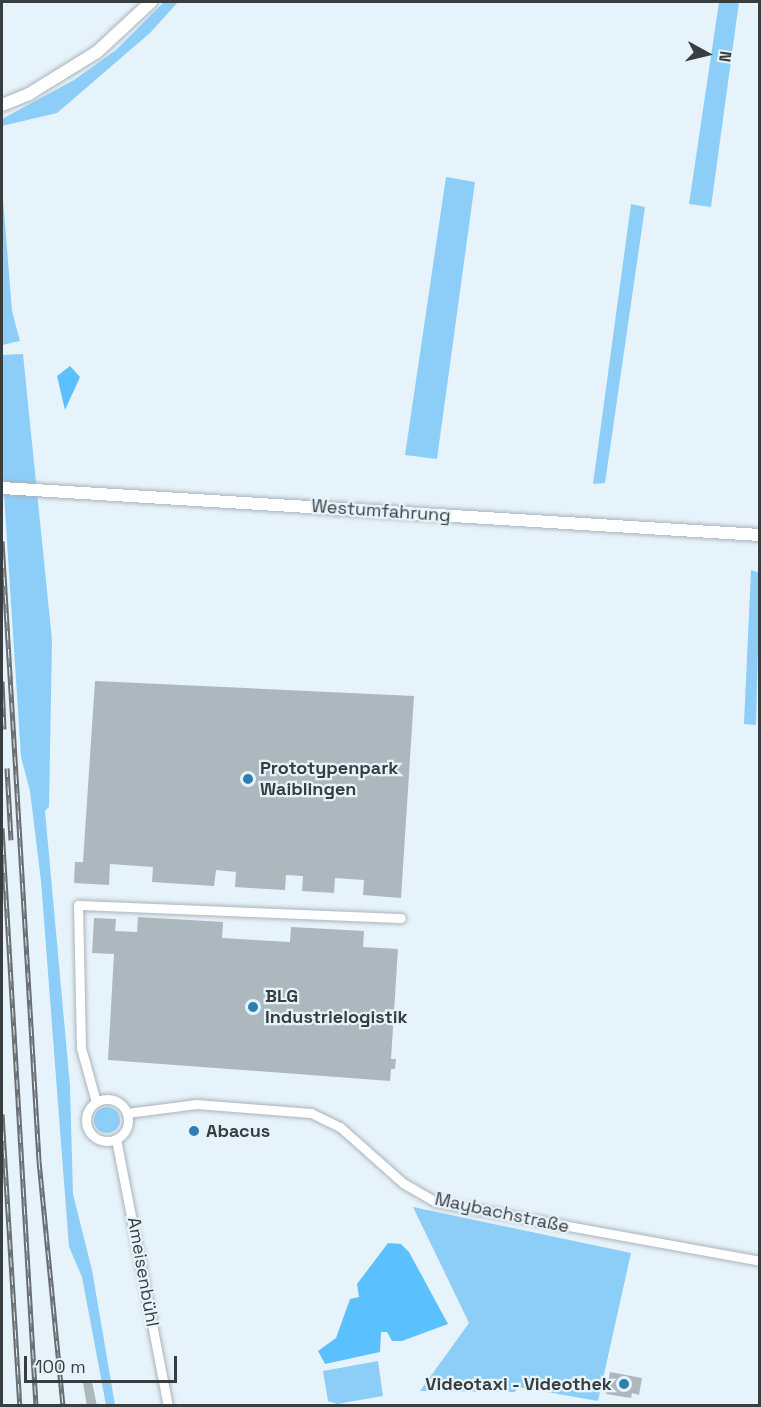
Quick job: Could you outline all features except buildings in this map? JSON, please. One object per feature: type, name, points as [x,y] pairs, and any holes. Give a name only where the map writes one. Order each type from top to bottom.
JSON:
[{"type":"main road","points":[[5,103],[97,52],[151,2]]},
{"type":"main road","name":"Westumfahrung","points":[[2,488],[52,488],[759,535]]},
{"type":"street","points":[[96,1102],[81,1048],[78,905],[401,918]]},
{"type":"street","points":[[117,1101],[127,1113],[126,1130],[116,1139],[103,1140],[90,1131],[87,1115],[96,1102],[117,1101]]},
{"type":"street","name":"Maybachstraße","points":[[127,1113],[196,1104],[311,1113],[339,1127],[403,1183],[436,1202],[759,1261]]},
{"type":"street","name":"Ameisenbühl","points":[[116,1139],[168,1406]]},
{"type":"shaded area","points":[[164,2],[178,2],[150,33],[57,113],[2,126],[2,119],[74,80],[116,50]]},
{"type":"shaded area","points":[[719,2],[739,2],[711,207],[689,204]]},
{"type":"shaded area","points":[[446,177],[475,182],[437,459],[405,455]]},
{"type":"shaded area","points":[[2,186],[12,311],[20,341],[2,345]]},
{"type":"shaded area","points":[[631,204],[645,207],[605,483],[593,484]]},
{"type":"shaded area","points":[[23,354],[52,640],[49,807],[45,811],[70,1086],[73,1194],[92,1270],[115,1405],[106,1405],[82,1277],[69,1247],[41,881],[30,791],[21,757],[2,464],[2,355]]},
{"type":"shaded area","points":[[70,366],[80,377],[65,410],[57,376]]},
{"type":"shaded area","points":[[751,570],[760,573],[756,725],[744,724]]},
{"type":"shaded area","points":[[107,1107],[116,1111],[120,1120],[116,1129],[107,1133],[98,1129],[94,1120],[98,1111]]},
{"type":"shaded area","points":[[413,1207],[631,1253],[598,1401],[518,1387],[515,1392],[420,1391],[469,1323]]},
{"type":"shaded area","points":[[388,1243],[401,1244],[409,1252],[448,1324],[402,1341],[392,1341],[387,1332],[381,1332],[380,1352],[325,1364],[318,1351],[336,1338],[350,1299],[359,1297],[357,1284]]},
{"type":"shaded area","points":[[378,1361],[383,1396],[337,1404],[328,1401],[323,1371]]},
{"type":"railway","points":[[2,541],[39,1161],[63,1406]]},
{"type":"railway","points":[[2,681],[4,729]]},
{"type":"railway","points":[[7,768],[11,840]]},
{"type":"railway","points":[[2,828],[36,1406]]},
{"type":"railway","points":[[2,1114],[20,1406]]},
{"type":"place","name":"Prototypenpark Waiblingen","points":[[248,779]]},
{"type":"place","name":"BLG Industrielogistik","points":[[253,1007]]},
{"type":"place","name":"Abacus","points":[[194,1131]]},
{"type":"place","name":"Videotaxi - Videothek","points":[[624,1384]]}]
